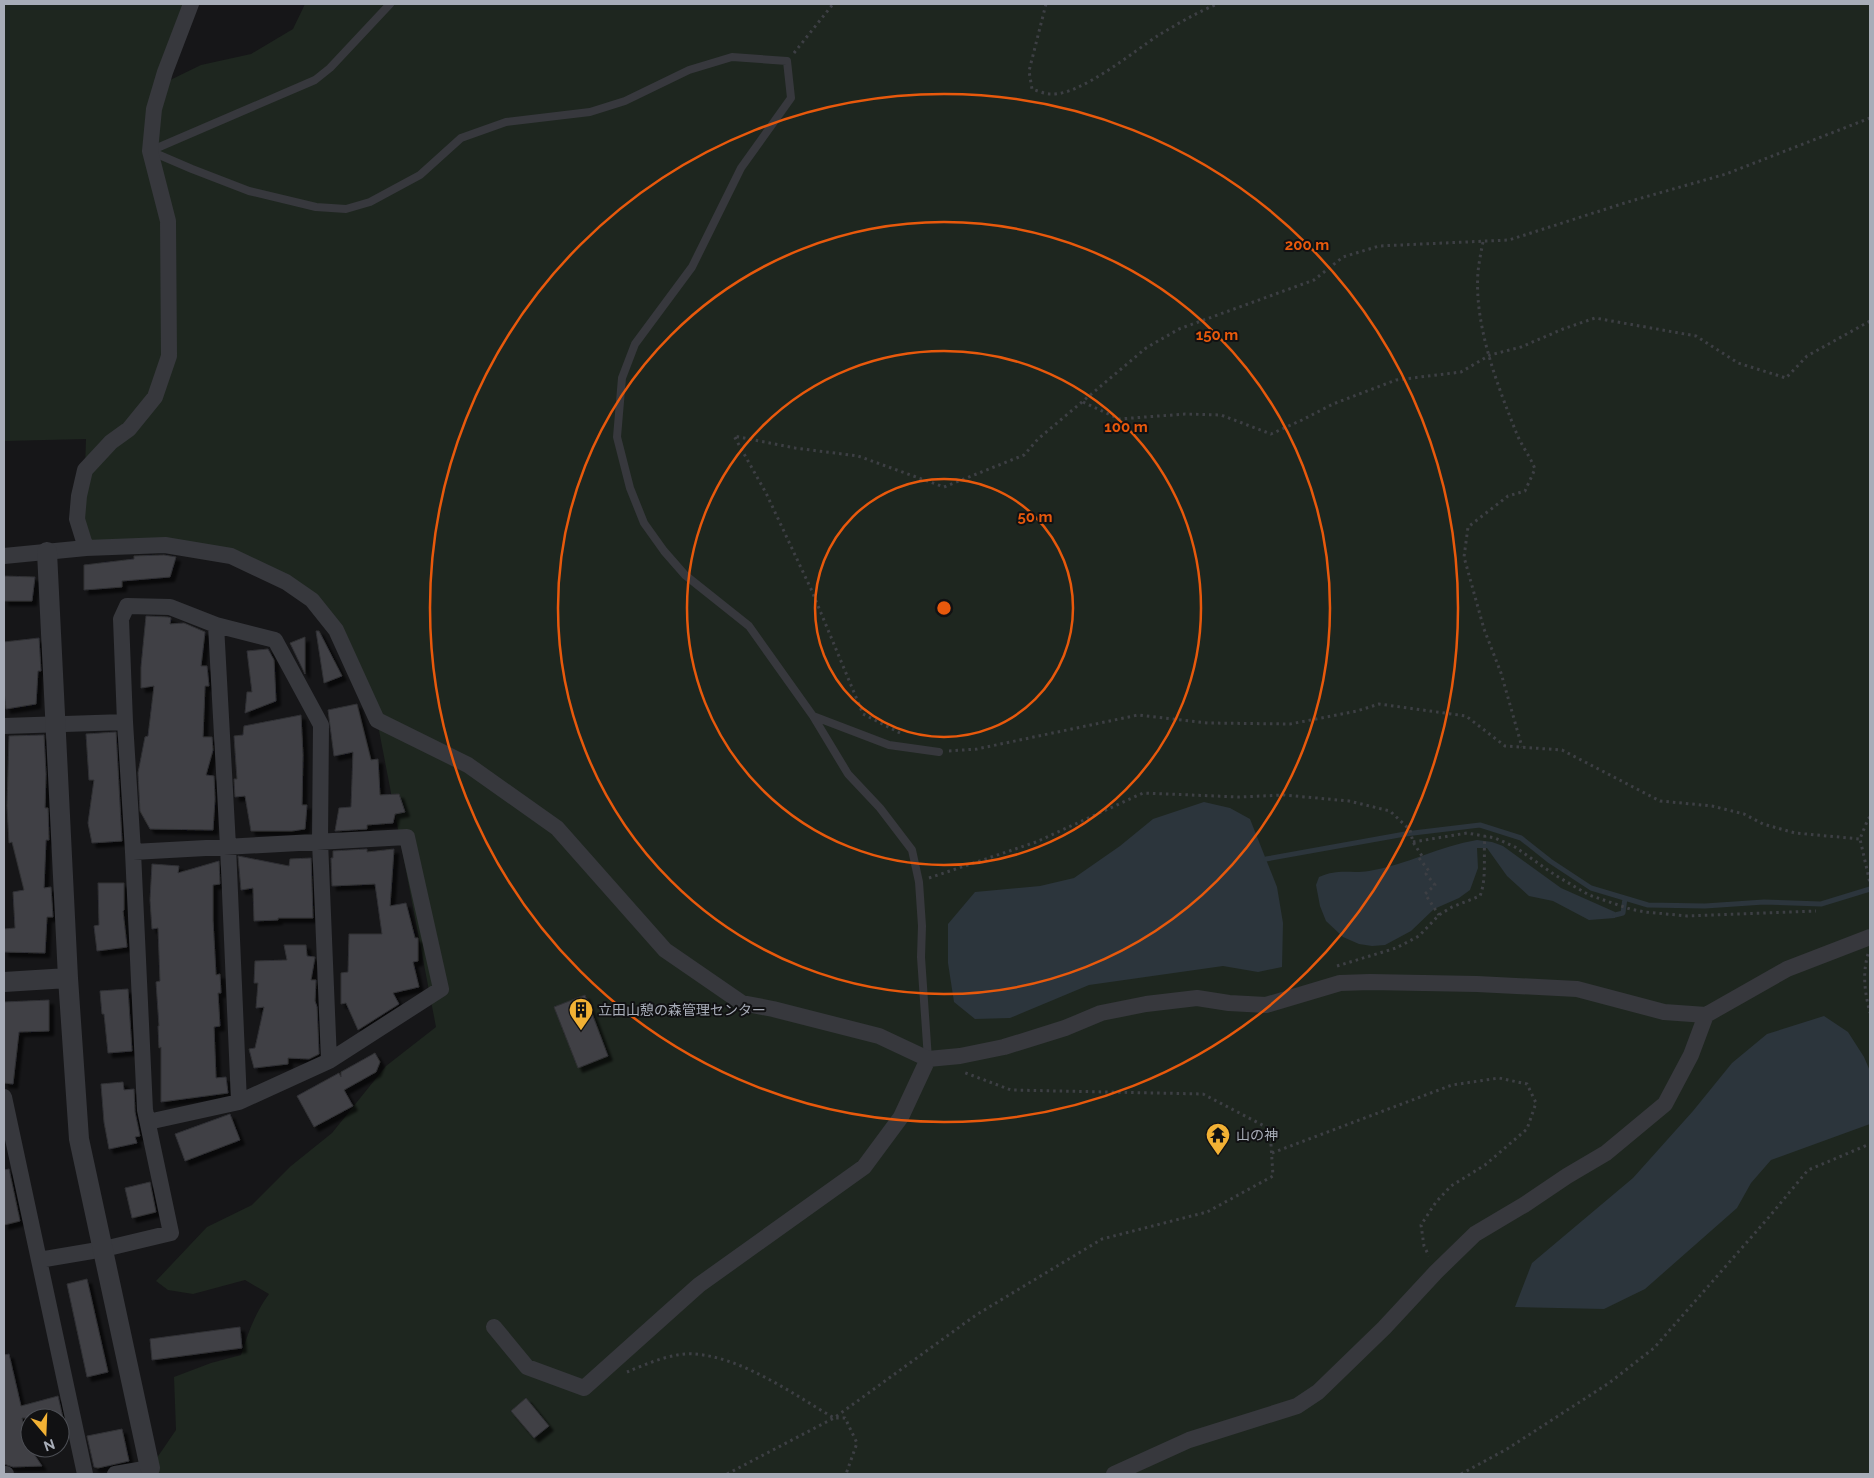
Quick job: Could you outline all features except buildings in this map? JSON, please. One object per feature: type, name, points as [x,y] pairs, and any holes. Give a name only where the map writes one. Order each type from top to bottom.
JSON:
[{"type":"street","points":[[86,548],[77,519],[79,496],[85,470],[111,442],[129,429],[155,396],[169,356],[168,221],[150,151],[154,109],[165,72],[190,4]]},
{"type":"street","points":[[4,556],[86,548],[165,545],[231,556],[286,582],[312,600],[336,630],[377,720],[468,765],[557,828],[665,950],[742,1003],[879,1036],[928,1059],[960,1056],[1004,1047],[1064,1028],[1101,1013],[1146,1004],[1197,998],[1266,1004],[1340,983],[1488,984],[1577,989],[1664,1012],[1706,1015],[1787,969],[1869,944]]},
{"type":"street","points":[[47,552],[68,978],[79,1138],[150,1468],[116,1474]]},
{"type":"street","points":[[39,1260],[104,1248],[171,1232],[145,1110],[134,852],[120,620],[127,606],[170,607],[216,625],[275,640],[321,725],[320,841],[329,1061]]},
{"type":"street","points":[[216,625],[239,1102]]},
{"type":"street","points":[[4,726],[125,722]]},
{"type":"street","points":[[134,852],[407,837],[441,989],[329,1061],[239,1102],[148,1122]]},
{"type":"street","points":[[4,982],[68,978]]},
{"type":"street","points":[[1114,1474],[1189,1440],[1297,1406],[1318,1392],[1384,1328],[1436,1272],[1475,1234],[1606,1153],[1665,1104],[1691,1055],[1706,1015]]},
{"type":"street","points":[[494,1327],[527,1367],[584,1388],[699,1285],[864,1167],[901,1117],[928,1059]]},
{"type":"street","points":[[4,1097],[85,1474]]},
{"type":"lane","points":[[150,151],[315,80],[330,68],[390,4]]},
{"type":"lane","points":[[150,151],[249,191],[316,207],[346,209],[370,202],[420,175],[461,138],[506,122],[590,112],[625,101],[688,70],[732,56],[787,61],[791,98],[741,168],[692,266],[635,344],[622,378],[618,437],[630,488],[644,523],[664,552],[685,575],[749,626],[813,716],[848,774],[880,808],[912,850],[919,882],[922,926],[921,957],[928,1059]]},
{"type":"lane","points":[[813,716],[889,745],[940,752]]},
{"type":"path","points":[[787,61],[833,4]]},
{"type":"path","points":[[1046,4],[1029,71],[1032,89],[1052,94],[1076,88],[1127,58],[1157,36],[1198,12],[1217,4]]},
{"type":"path","points":[[901,734],[863,714],[807,580],[766,494],[734,436],[795,448],[858,456],[944,486],[1024,455],[1038,439],[1146,348],[1179,329],[1314,280],[1343,256],[1379,246],[1510,240],[1603,210],[1726,174],[1870,118]]},
{"type":"path","points":[[1482,242],[1478,273],[1480,316],[1495,379],[1517,434],[1535,469],[1525,490],[1508,496],[1468,527],[1464,557],[1484,629],[1501,673],[1522,747]]},
{"type":"path","points":[[1083,402],[1119,419],[1185,414],[1221,416],[1271,434],[1333,404],[1396,380],[1460,372],[1490,355],[1521,347],[1595,318],[1696,336],[1738,363],[1786,378],[1807,356],[1870,321]]},
{"type":"path","points":[[940,752],[978,749],[1138,715],[1208,723],[1290,724],[1357,711],[1379,704],[1466,716],[1505,746],[1562,750],[1660,801],[1712,806],[1744,814],[1763,824],[1795,833],[1860,839]]},
{"type":"path","points":[[919,882],[1036,842],[1143,793],[1239,797],[1284,795],[1349,801],[1390,811],[1410,830],[1413,842],[1422,856],[1419,858],[1429,871],[1426,874],[1435,885],[1425,894],[1439,915]]},
{"type":"path","points":[[1870,817],[1860,839],[1870,883]]},
{"type":"path","points":[[1413,842],[1467,833],[1495,838],[1515,847],[1555,875],[1589,895],[1630,909],[1687,916],[1816,911]]},
{"type":"path","points":[[1333,967],[1396,948],[1419,936],[1439,915],[1452,906],[1480,896],[1484,886],[1483,848],[1485,836]]},
{"type":"path","points":[[1869,944],[1865,963],[1864,989],[1870,1014]]},
{"type":"path","points":[[726,1474],[834,1418],[976,1314],[1102,1239],[1207,1212],[1273,1176],[1270,1129],[1203,1094],[1011,1090],[956,1070]]},
{"type":"path","points":[[1272,1153],[1452,1086],[1498,1078],[1527,1084],[1536,1103],[1527,1129],[1485,1165],[1451,1186],[1436,1202],[1421,1225],[1424,1246],[1436,1272]]},
{"type":"path","points":[[1461,1474],[1507,1449],[1609,1383],[1654,1348],[1808,1170],[1870,1144]]},
{"type":"path","points":[[623,1374],[656,1360],[693,1354],[730,1361],[766,1379],[834,1418],[845,1418],[857,1443],[846,1474]]},
{"type":"shaded area","points":[[4,4],[191,4],[162,84],[201,65],[251,54],[293,29],[305,4],[1870,4],[1870,1474],[115,1474],[150,1468],[176,1430],[174,1377],[211,1363],[241,1355],[252,1323],[269,1294],[245,1280],[193,1294],[168,1290],[156,1281],[207,1227],[252,1205],[291,1166],[332,1133],[386,1066],[436,1027],[377,720],[312,600],[231,556],[86,548],[77,519],[85,470],[86,439],[4,441]]},
{"type":"shaded area","points":[[1204,802],[1230,808],[1250,819],[1277,887],[1283,923],[1282,967],[1258,972],[1223,966],[1089,985],[1010,1018],[975,1019],[954,1002],[948,963],[948,924],[975,892],[1040,886],[1074,878],[1120,846],[1153,819]]},
{"type":"shaded area","points":[[1477,840],[1503,846],[1561,888],[1615,912],[1615,918],[1589,920],[1553,901],[1529,896],[1507,876],[1487,848],[1477,848],[1478,868],[1470,890],[1459,898],[1434,909],[1411,931],[1385,945],[1359,944],[1343,937],[1326,921],[1320,906],[1316,885],[1319,877],[1333,873],[1362,872],[1383,868]]},
{"type":"shaded area","points":[[1824,1016],[1848,1032],[1864,1057],[1870,1071],[1870,1124],[1771,1160],[1751,1183],[1737,1208],[1645,1289],[1604,1309],[1515,1307],[1532,1263],[1633,1178],[1693,1111],[1732,1063],[1767,1034]]},
{"type":"waterway","points":[[1266,859],[1405,834],[1480,825],[1521,838],[1550,861],[1591,888],[1648,905],[1705,906],[1764,902],[1821,904],[1870,889]]},
{"type":"waterway","points":[[1615,915],[1623,913],[1625,898]]},
{"type":"place","name":"立田山憩の森管理センター","points":[[581,1031]]},
{"type":"place","name":"山の神","points":[[1218,1156]]}]
